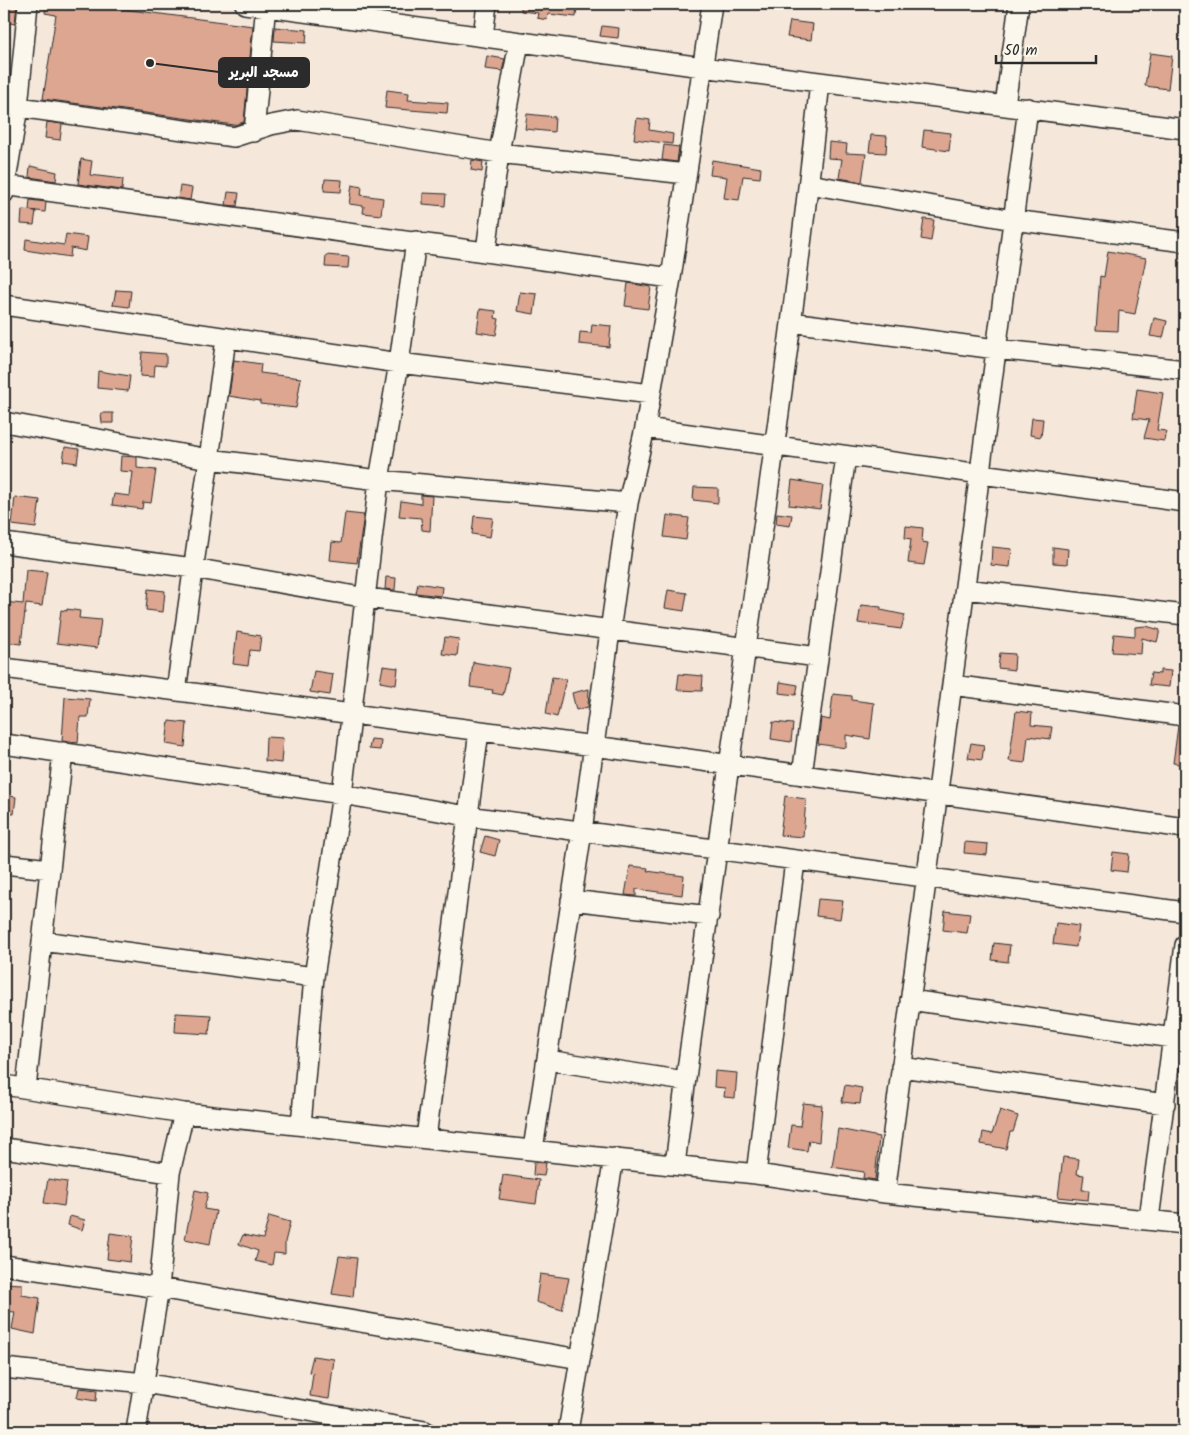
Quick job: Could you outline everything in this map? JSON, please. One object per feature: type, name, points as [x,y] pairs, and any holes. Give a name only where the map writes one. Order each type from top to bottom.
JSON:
[{"type":"street","points":[[28,4],[11,106],[4,188],[416,241],[671,278]]},
{"type":"street","points":[[245,4],[266,5],[702,67],[1185,129]]},
{"type":"street","points":[[483,36],[487,4]]},
{"type":"street","points":[[533,1149],[582,832],[628,503],[651,394],[671,278],[712,4]]},
{"type":"street","points":[[1004,105],[1019,4]]},
{"type":"street","points":[[254,132],[266,5]]},
{"type":"street","points":[[486,251],[499,153],[519,42]]},
{"type":"street","points":[[675,1165],[685,1080],[791,322],[820,82]]},
{"type":"street","points":[[11,106],[234,137],[271,125],[297,120],[499,153],[686,174]]},
{"type":"street","points":[[885,1193],[965,588],[978,473],[1028,108]]},
{"type":"street","points":[[809,184],[1013,220],[1185,242]]},
{"type":"street","points":[[301,1125],[314,977],[342,794],[367,598],[379,480],[399,363],[416,241]]},
{"type":"street","points":[[4,305],[399,363],[651,394]]},
{"type":"street","points":[[791,322],[996,349],[1185,370]]},
{"type":"street","points":[[176,691],[226,339]]},
{"type":"street","points":[[4,422],[210,458],[379,480],[628,503]]},
{"type":"street","points":[[644,428],[1185,502]]},
{"type":"street","points":[[802,775],[846,456]]},
{"type":"street","points":[[4,543],[193,568],[367,598],[818,657]]},
{"type":"street","points":[[965,588],[1185,615]]},
{"type":"street","points":[[4,668],[594,746],[1185,828]]},
{"type":"street","points":[[952,685],[1185,716]]},
{"type":"street","points":[[426,1138],[479,731]]},
{"type":"street","points":[[4,744],[342,794],[467,816],[1185,912]]},
{"type":"street","points":[[26,1088],[63,752]]},
{"type":"street","points":[[756,1174],[795,861]]},
{"type":"street","points":[[4,864],[50,869]]},
{"type":"street","points":[[571,900],[709,916]]},
{"type":"street","points":[[42,941],[314,977]]},
{"type":"street","points":[[1150,1219],[1185,945]]},
{"type":"street","points":[[910,1000],[1173,1038]]},
{"type":"street","points":[[547,1060],[685,1080]]},
{"type":"street","points":[[901,1066],[1165,1104]]},
{"type":"street","points":[[4,1085],[184,1113],[533,1149],[756,1174],[885,1193],[1185,1224]]},
{"type":"street","points":[[136,1431],[159,1288],[170,1173],[184,1113]]},
{"type":"street","points":[[4,1148],[170,1173]]},
{"type":"street","points":[[568,1431],[614,1158]]},
{"type":"street","points":[[4,1265],[159,1288],[580,1358]]},
{"type":"street","points":[[4,1368],[144,1383],[402,1429],[425,1431]]},
{"type":"building","points":[[7,4],[17,4],[15,24],[5,22]]},
{"type":"building","points":[[46,4],[84,4],[253,26],[244,122],[234,125],[43,99],[56,15],[45,13]]},
{"type":"building","points":[[521,4],[577,4],[576,17],[548,14],[547,20],[537,18],[538,13],[521,11]]},
{"type":"building","points":[[790,21],[813,24],[811,40],[787,37]]},
{"type":"building","points":[[602,26],[619,28],[618,38],[600,36]]},
{"type":"building","points":[[275,27],[307,30],[306,43],[274,41]]},
{"type":"building","points":[[1150,53],[1172,56],[1168,89],[1145,86]]},
{"type":"building","points":[[487,56],[505,59],[502,71],[485,69]]},
{"type":"building","points":[[387,90],[409,93],[408,100],[448,103],[447,113],[385,108]]},
{"type":"building","points":[[527,114],[555,117],[554,132],[525,129]]},
{"type":"building","points":[[637,118],[650,120],[649,130],[673,134],[672,144],[634,139]]},
{"type":"building","points":[[47,122],[62,124],[60,140],[45,138]]},
{"type":"building","points":[[924,130],[951,133],[949,151],[922,147]]},
{"type":"building","points":[[871,135],[887,136],[886,153],[869,152]]},
{"type":"building","points":[[829,142],[847,144],[846,153],[866,154],[862,182],[839,178],[842,159],[828,158]]},
{"type":"building","points":[[664,145],[679,147],[677,162],[662,160]]},
{"type":"building","points":[[81,159],[92,161],[90,175],[123,179],[122,190],[78,184]]},
{"type":"building","points":[[472,160],[483,162],[482,172],[471,170]]},
{"type":"building","points":[[712,160],[761,168],[760,178],[743,176],[739,200],[724,198],[727,177],[710,175]]},
{"type":"building","points":[[30,166],[57,172],[56,181],[29,177]]},
{"type":"building","points":[[325,179],[342,180],[341,192],[324,191]]},
{"type":"building","points":[[352,185],[362,187],[361,195],[383,198],[381,215],[363,213],[364,206],[349,204]]},
{"type":"building","points":[[180,186],[192,188],[190,200],[178,198]]},
{"type":"building","points":[[228,192],[239,193],[237,206],[226,205]]},
{"type":"building","points":[[423,193],[446,194],[445,206],[423,204]]},
{"type":"building","points":[[30,200],[46,202],[45,212],[29,210]]},
{"type":"building","points":[[22,210],[36,211],[34,225],[21,224]]},
{"type":"building","points":[[924,219],[934,220],[931,241],[921,239]]},
{"type":"building","points":[[66,234],[88,237],[86,251],[71,248],[70,257],[25,250],[26,239],[64,245]]},
{"type":"building","points":[[1108,251],[1146,258],[1135,314],[1119,311],[1118,331],[1096,330],[1100,276],[1104,277]]},
{"type":"building","points":[[326,255],[349,257],[348,268],[325,267]]},
{"type":"building","points":[[628,283],[651,287],[648,309],[625,306]]},
{"type":"building","points":[[116,290],[131,291],[129,307],[113,305]]},
{"type":"building","points":[[520,292],[537,294],[534,314],[517,311]]},
{"type":"building","points":[[480,309],[496,311],[495,318],[499,319],[496,335],[477,332]]},
{"type":"building","points":[[1154,318],[1167,321],[1163,338],[1150,336]]},
{"type":"building","points":[[592,324],[611,326],[609,347],[579,344],[580,332],[591,333]]},
{"type":"building","points":[[142,352],[166,354],[166,366],[155,365],[154,377],[140,376]]},
{"type":"building","points":[[234,360],[261,364],[260,373],[301,378],[296,408],[260,404],[260,401],[229,396]]},
{"type":"building","points":[[98,371],[130,376],[128,391],[97,388]]},
{"type":"building","points":[[1137,389],[1163,393],[1157,430],[1166,431],[1164,441],[1144,438],[1149,420],[1133,418]]},
{"type":"building","points":[[101,413],[113,413],[113,423],[102,423]]},
{"type":"building","points":[[1032,418],[1043,419],[1041,437],[1030,435]]},
{"type":"building","points":[[65,447],[79,449],[77,463],[63,461]]},
{"type":"building","points":[[121,456],[137,457],[137,468],[156,470],[151,503],[143,502],[142,509],[112,505],[114,494],[130,496],[133,472],[120,471]]},
{"type":"building","points":[[792,480],[823,485],[820,509],[789,505]]},
{"type":"building","points":[[694,487],[718,488],[718,503],[693,500]]},
{"type":"building","points":[[421,495],[432,496],[430,531],[422,530],[421,518],[399,516],[401,501],[421,504]]},
{"type":"building","points":[[15,497],[40,500],[36,528],[12,525]]},
{"type":"building","points":[[345,513],[364,515],[357,563],[330,560],[332,542],[341,543]]},
{"type":"building","points":[[777,513],[792,515],[790,526],[776,524]]},
{"type":"building","points":[[667,515],[689,518],[686,540],[664,537]]},
{"type":"building","points":[[474,516],[493,518],[490,537],[472,534]]},
{"type":"building","points":[[906,526],[923,528],[922,542],[928,543],[924,565],[908,563],[911,539],[905,538]]},
{"type":"building","points":[[992,547],[1012,549],[1010,567],[991,565]]},
{"type":"building","points":[[1053,547],[1068,549],[1067,564],[1053,563]]},
{"type":"building","points":[[26,570],[47,572],[42,606],[26,604],[21,644],[4,642],[4,602],[23,604]]},
{"type":"building","points":[[386,577],[396,578],[395,590],[385,589]]},
{"type":"building","points":[[418,583],[442,587],[441,596],[416,593]]},
{"type":"building","points":[[148,589],[165,591],[163,612],[146,610]]},
{"type":"building","points":[[668,590],[687,593],[684,611],[665,608]]},
{"type":"building","points":[[861,605],[881,607],[881,610],[905,615],[901,629],[858,623]]},
{"type":"building","points":[[67,609],[80,611],[79,618],[101,620],[97,648],[57,643],[61,610],[67,611]]},
{"type":"building","points":[[1146,626],[1160,630],[1157,642],[1142,638],[1141,654],[1112,652],[1114,634],[1135,636],[1135,627]]},
{"type":"building","points":[[237,632],[261,636],[259,651],[250,650],[248,666],[233,664]]},
{"type":"building","points":[[445,637],[459,639],[457,656],[442,654]]},
{"type":"building","points":[[1000,653],[1015,654],[1014,670],[998,668]]},
{"type":"building","points":[[473,662],[509,668],[503,695],[492,693],[493,690],[470,687]]},
{"type":"building","points":[[383,666],[398,668],[396,685],[380,682]]},
{"type":"building","points":[[1160,670],[1171,671],[1169,687],[1149,685],[1151,673],[1160,674]]},
{"type":"building","points":[[314,671],[333,674],[330,695],[310,692]]},
{"type":"building","points":[[679,674],[703,676],[702,691],[677,690]]},
{"type":"building","points":[[552,677],[566,679],[557,717],[546,714]]},
{"type":"building","points":[[780,682],[798,685],[796,695],[779,693]]},
{"type":"building","points":[[589,689],[588,707],[576,710],[572,693]]},
{"type":"building","points":[[833,694],[852,696],[852,700],[874,703],[870,739],[846,735],[846,748],[818,744],[821,718],[830,720]]},
{"type":"building","points":[[65,697],[90,699],[88,717],[80,717],[78,743],[62,741]]},
{"type":"building","points":[[1016,711],[1032,713],[1031,725],[1052,727],[1050,739],[1028,736],[1025,763],[1009,761]]},
{"type":"building","points":[[169,721],[187,723],[185,747],[166,744]]},
{"type":"building","points":[[773,722],[793,724],[791,742],[771,739]]},
{"type":"building","points":[[1178,726],[1185,727],[1185,765],[1173,763]]},
{"type":"building","points":[[266,737],[283,738],[281,763],[265,761]]},
{"type":"building","points":[[371,739],[381,740],[380,750],[369,749]]},
{"type":"building","points":[[971,743],[984,745],[982,760],[968,758]]},
{"type":"building","points":[[4,795],[16,797],[14,814],[4,813]]},
{"type":"building","points":[[785,796],[806,799],[803,837],[780,835]]},
{"type":"building","points":[[485,836],[499,840],[495,856],[480,852]]},
{"type":"building","points":[[965,842],[988,844],[987,855],[964,853]]},
{"type":"building","points":[[1113,852],[1129,854],[1127,872],[1111,870]]},
{"type":"building","points":[[630,866],[648,868],[647,871],[684,876],[682,895],[636,889],[636,896],[625,895]]},
{"type":"building","points":[[818,899],[843,901],[840,919],[816,916]]},
{"type":"building","points":[[945,911],[970,914],[967,933],[943,930]]},
{"type":"building","points":[[1056,923],[1079,926],[1076,947],[1053,944]]},
{"type":"building","points":[[994,943],[1010,945],[1008,962],[992,960]]},
{"type":"building","points":[[176,1013],[211,1015],[209,1034],[175,1032]]},
{"type":"building","points":[[715,1071],[737,1073],[735,1098],[724,1097],[725,1088],[714,1087]]},
{"type":"building","points":[[845,1085],[862,1088],[860,1104],[842,1102]]},
{"type":"building","points":[[803,1103],[822,1105],[819,1142],[809,1140],[807,1151],[788,1148],[791,1125],[800,1126]]},
{"type":"building","points":[[1000,1110],[1018,1116],[1013,1132],[1010,1132],[1006,1149],[981,1144],[983,1132],[992,1134]]},
{"type":"building","points":[[838,1129],[879,1137],[875,1180],[863,1178],[864,1172],[832,1167]]},
{"type":"building","points":[[1063,1157],[1079,1159],[1077,1174],[1084,1175],[1082,1190],[1089,1190],[1088,1200],[1058,1197]]},
{"type":"building","points":[[534,1162],[546,1163],[544,1176],[533,1175]]},
{"type":"building","points":[[503,1175],[539,1180],[536,1204],[499,1199]]},
{"type":"building","points":[[48,1179],[67,1182],[64,1206],[44,1203]]},
{"type":"building","points":[[195,1190],[208,1193],[204,1209],[216,1211],[210,1244],[185,1239]]},
{"type":"building","points":[[70,1216],[85,1220],[82,1230],[68,1225]]},
{"type":"building","points":[[269,1216],[290,1222],[285,1242],[285,1254],[274,1253],[272,1265],[255,1261],[258,1251],[239,1244],[243,1235],[263,1239]]},
{"type":"building","points":[[110,1233],[133,1236],[130,1262],[107,1259]]},
{"type":"building","points":[[339,1256],[357,1258],[353,1297],[332,1294]]},
{"type":"building","points":[[540,1274],[569,1278],[562,1310],[536,1302]]},
{"type":"building","points":[[4,1283],[22,1284],[22,1295],[40,1298],[35,1334],[12,1329],[15,1312],[4,1311]]},
{"type":"building","points":[[313,1356],[334,1359],[329,1399],[310,1396],[313,1373],[309,1372]]},
{"type":"building","points":[[79,1388],[97,1390],[96,1401],[77,1398]]},
{"type":"place","name":"مسجد البرير","points":[[150,63]]}]
